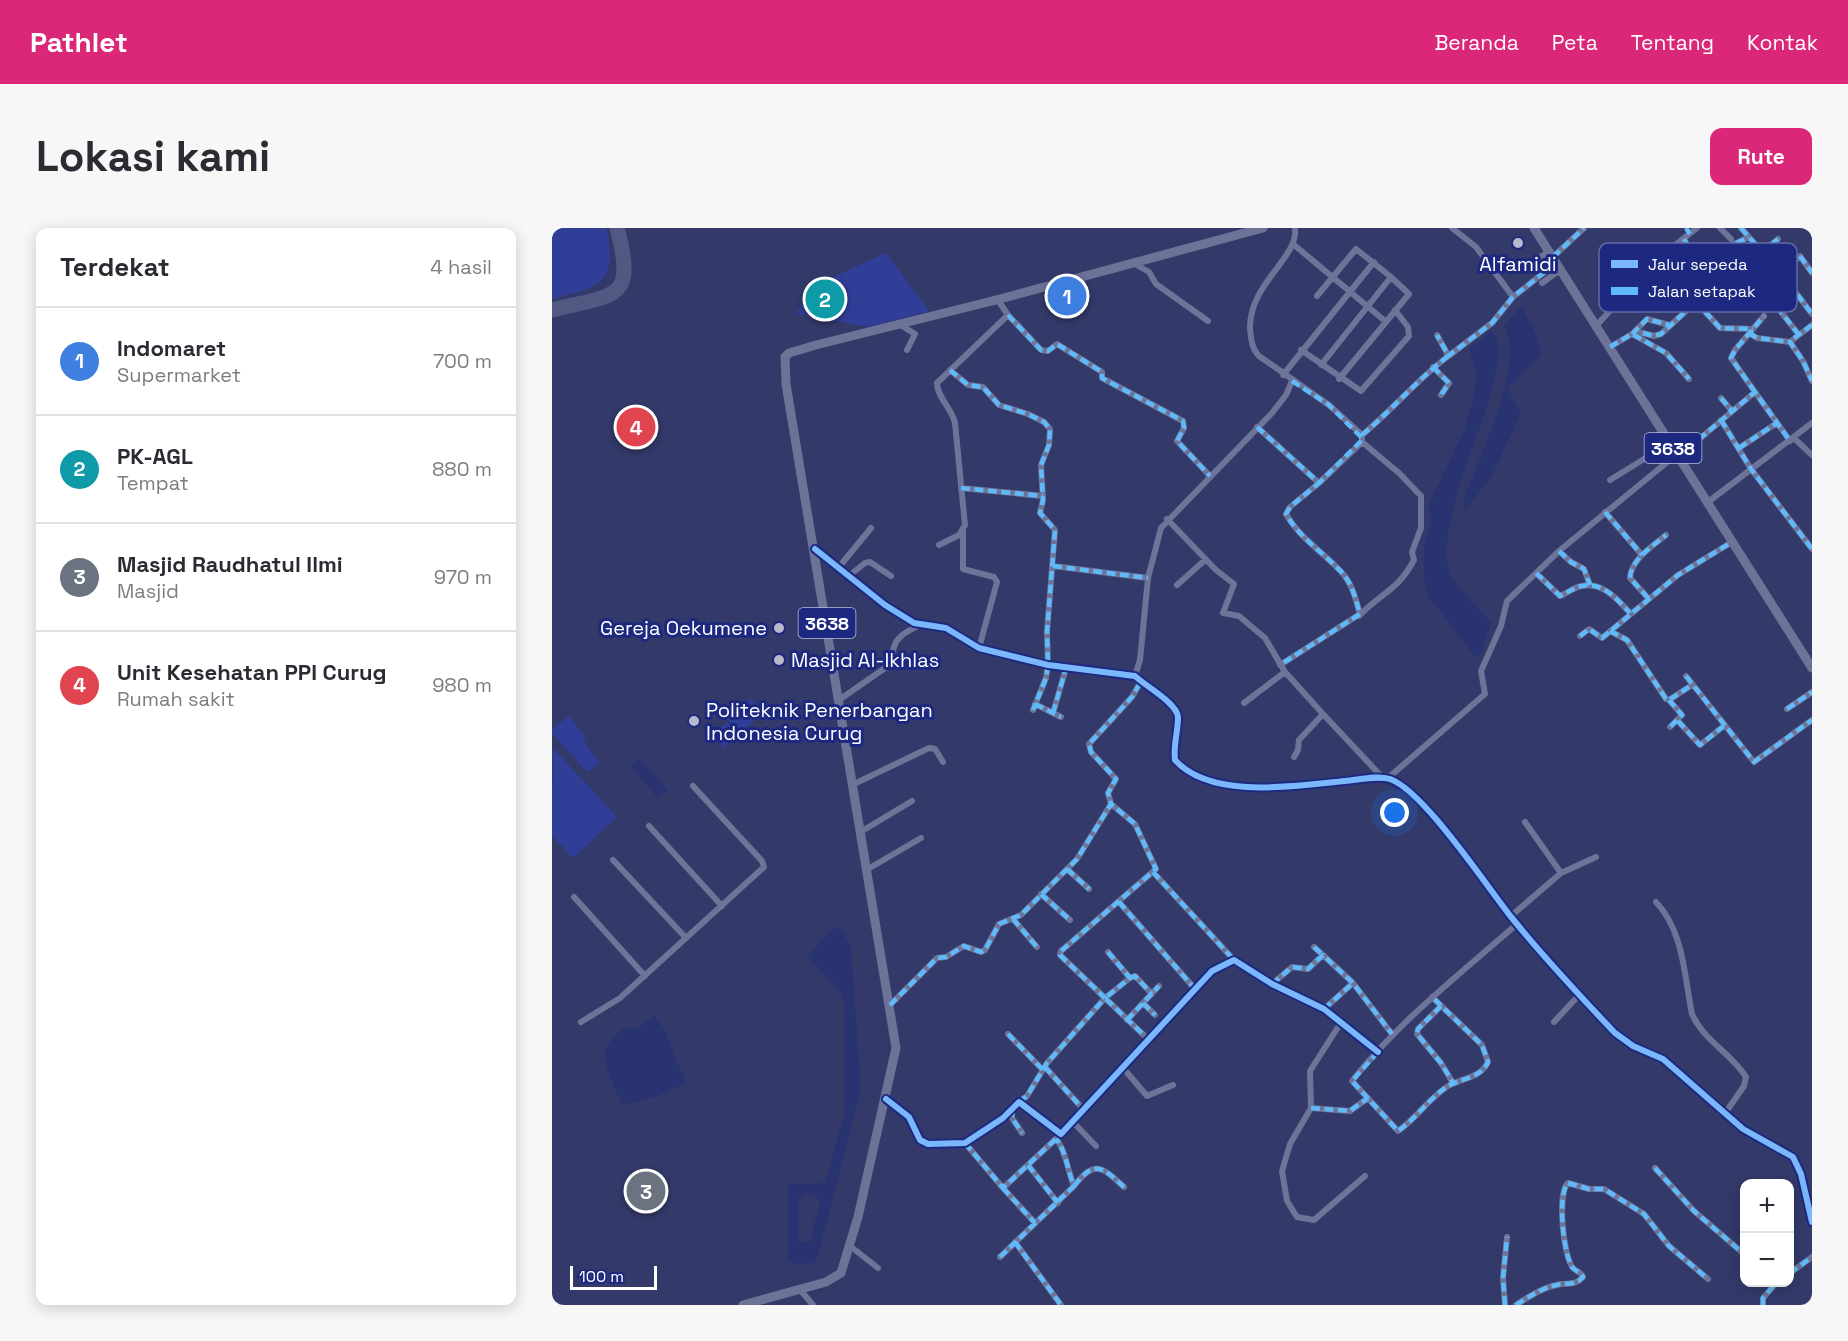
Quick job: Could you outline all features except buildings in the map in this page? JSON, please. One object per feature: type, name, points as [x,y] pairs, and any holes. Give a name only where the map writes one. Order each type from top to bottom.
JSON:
[{"type":"main road","name":"3638","points":[[743,1305],[801,1291],[838,1276],[850,1246],[886,1099],[896,1048],[862,831],[800,470],[784,360],[794,352],[1135,264],[1263,228]]},
{"type":"main road","name":"3638","points":[[1534,228],[1810,662]]},
{"type":"street","points":[[1280,664],[1359,616],[1402,580],[1414,560],[1412,552],[1421,528],[1421,496],[1329,405],[1283,375],[1254,351],[1250,322],[1255,298],[1293,244],[1296,238],[1295,228]]},
{"type":"street","points":[[1452,228],[1476,247],[1513,297]]},
{"type":"street","points":[[1359,616],[1354,593],[1345,577],[1309,544],[1286,514],[1397,405],[1411,386],[1492,323],[1513,297],[1554,260],[1584,228]]},
{"type":"street","points":[[1679,243],[1688,231],[1697,228]]},
{"type":"street","points":[[1720,228],[1731,239]]},
{"type":"street","points":[[1741,228],[1754,243]]},
{"type":"street","points":[[1736,243],[1749,237]]},
{"type":"street","points":[[1684,239],[1686,243]]},
{"type":"street","points":[[1773,243],[1778,239]]},
{"type":"street","points":[[1293,244],[1384,321]]},
{"type":"street","points":[[1317,296],[1356,249],[1409,294],[1384,321],[1339,379]]},
{"type":"street","points":[[1805,261],[1812,255]]},
{"type":"street","points":[[1797,259],[1799,257],[1805,261],[1812,273]]},
{"type":"street","points":[[1530,265],[1554,260]]},
{"type":"street","points":[[1542,283],[1554,260]]},
{"type":"street","points":[[1283,375],[1374,262]]},
{"type":"street","points":[[1135,264],[1149,272],[1156,284],[1208,321]]},
{"type":"street","points":[[1321,365],[1391,277]]},
{"type":"street","points":[[1797,294],[1812,314]]},
{"type":"street","points":[[996,300],[1041,350],[1048,351],[1057,344],[1102,372],[1102,378],[1183,421],[1184,428],[1177,441],[1210,476]]},
{"type":"street","points":[[1301,350],[1339,379],[1357,391],[1362,391],[1410,332],[1395,310]]},
{"type":"street","points":[[1597,325],[1609,312]]},
{"type":"street","points":[[1634,332],[1654,336],[1684,312]]},
{"type":"street","points":[[1705,312],[1720,328],[1751,331],[1756,338],[1790,342],[1812,325]]},
{"type":"street","points":[[1780,312],[1799,335]]},
{"type":"street","points":[[979,648],[997,582],[994,577],[963,569],[961,488],[953,414],[937,388],[939,380],[1008,315]]},
{"type":"street","points":[[1764,315],[1731,358],[1777,423],[1812,455]]},
{"type":"street","points":[[1610,347],[1634,332],[1647,319],[1669,325]]},
{"type":"street","points":[[899,324],[915,333],[907,350]]},
{"type":"street","points":[[1634,332],[1666,353],[1689,380]]},
{"type":"street","points":[[1437,335],[1447,357]]},
{"type":"street","points":[[1790,342],[1811,376]]},
{"type":"street","points":[[1433,367],[1449,383],[1441,395]]},
{"type":"street","points":[[950,369],[968,385],[983,387],[1002,406],[1028,414],[1050,427],[1049,445],[1041,465],[1043,496],[1041,515],[1055,530],[1047,632],[1048,665],[1034,707],[1061,717]]},
{"type":"street","points":[[1134,676],[1140,660],[1148,578],[1161,528],[1286,395],[1292,381]]},
{"type":"street","points":[[815,549],[885,605],[914,623],[946,628],[979,648],[1048,665],[1134,676],[1140,683],[1175,708],[1178,717],[1174,760],[1192,774],[1228,785],[1252,786],[1385,778],[1485,693],[1481,671],[1501,626],[1505,604],[1559,551],[1755,392]]},
{"type":"street","points":[[1721,398],[1732,411]]},
{"type":"street","points":[[1721,420],[1751,469],[1812,549]]},
{"type":"street","points":[[1739,448],[1777,423]]},
{"type":"street","points":[[1708,502],[1793,440],[1812,423]]},
{"type":"street","points":[[1257,427],[1320,483]]},
{"type":"street","points":[[1610,480],[1670,443]]},
{"type":"street","points":[[961,488],[1043,496]]},
{"type":"street","points":[[1605,512],[1642,555]]},
{"type":"street","points":[[1167,519],[1205,560],[1234,584],[1223,613],[1239,616],[1254,627],[1265,638],[1285,672],[1323,714],[1385,778],[1407,789],[1430,814],[1517,924],[1621,1039],[1663,1059],[1751,1135],[1789,1153],[1797,1161],[1812,1222]]},
{"type":"street","points":[[839,567],[871,528]]},
{"type":"street","points":[[939,545],[963,532]]},
{"type":"street","points":[[1648,598],[1630,575],[1642,555],[1666,535]]},
{"type":"street","points":[[1580,636],[1589,629],[1602,638],[1648,598],[1692,565],[1732,542]]},
{"type":"street","points":[[1559,551],[1569,561],[1584,569],[1590,585]]},
{"type":"street","points":[[1177,585],[1205,560]]},
{"type":"street","points":[[850,575],[865,563],[870,562],[880,566],[891,576]]},
{"type":"street","points":[[1053,566],[1148,578]]},
{"type":"street","points":[[1536,573],[1560,596],[1582,585],[1590,585],[1611,593],[1630,614]]},
{"type":"street","points":[[839,700],[888,666],[893,659],[893,649],[898,638],[921,624]]},
{"type":"street","points":[[1610,631],[1627,640],[1669,700],[1681,710],[1682,717],[1670,727]]},
{"type":"street","points":[[1053,713],[1066,668]]},
{"type":"street","points":[[1244,703],[1285,672]]},
{"type":"street","points":[[1686,676],[1754,762],[1812,720]]},
{"type":"street","points":[[1140,683],[1132,697],[1089,744],[1091,752],[1116,779],[1108,793],[1111,804],[1135,825],[1155,867],[1153,872],[1119,902],[1064,947],[1060,954],[1150,1041]]},
{"type":"street","points":[[1669,700],[1692,685]]},
{"type":"street","points":[[1787,710],[1812,692]]},
{"type":"street","points":[[1294,757],[1298,750],[1299,740],[1323,714]]},
{"type":"street","points":[[1678,721],[1700,745],[1725,725]]},
{"type":"street","points":[[854,784],[929,748],[935,749],[943,762]]},
{"type":"street","points":[[580,1022],[611,1006],[722,906],[764,864],[693,786]]},
{"type":"street","points":[[862,831],[912,801]]},
{"type":"street","points":[[890,1005],[937,958],[946,957],[964,946],[981,952],[986,951],[999,924],[1021,915],[1089,843],[1111,804]]},
{"type":"street","points":[[1525,822],[1561,873]]},
{"type":"street","points":[[649,826],[722,906]]},
{"type":"street","points":[[868,869],[921,838]]},
{"type":"street","points":[[1511,916],[1561,873],[1596,857]]},
{"type":"street","points":[[613,860],[686,938]]},
{"type":"street","points":[[1066,869],[1089,890]]},
{"type":"street","points":[[1153,872],[1234,960],[1272,984],[1324,1009],[1378,1052]]},
{"type":"street","points":[[1041,894],[1070,920]]},
{"type":"street","points":[[574,897],[645,976]]},
{"type":"street","points":[[1119,902],[1195,989]]},
{"type":"street","points":[[1656,902],[1669,916],[1677,932],[1692,1014],[1696,1024],[1746,1077],[1744,1086],[1726,1112]]},
{"type":"street","points":[[1013,919],[1037,948]]},
{"type":"street","points":[[1432,997],[1482,1045],[1488,1057],[1485,1067],[1477,1074],[1453,1083],[1436,1094],[1398,1131],[1352,1081],[1392,1034],[1432,997],[1517,924]]},
{"type":"street","points":[[1314,947],[1353,983],[1392,1034]]},
{"type":"street","points":[[1108,952],[1130,978]]},
{"type":"street","points":[[1272,984],[1294,967],[1308,969],[1323,955]]},
{"type":"street","points":[[1003,1188],[1073,1122],[1150,1041],[1195,989],[1222,964],[1234,960]]},
{"type":"street","points":[[886,1099],[909,1117],[924,1143],[965,1143],[1003,1118],[1027,1096],[1044,1069],[1105,998],[1130,978],[1135,976],[1152,994]]},
{"type":"street","points":[[1324,1009],[1353,983]]},
{"type":"street","points":[[1127,1020],[1159,986]]},
{"type":"street","points":[[1554,1022],[1580,994]]},
{"type":"street","points":[[1143,1003],[1155,1015]]},
{"type":"street","points":[[1441,1006],[1418,1029],[1417,1034],[1441,1063],[1453,1083]]},
{"type":"street","points":[[1340,1024],[1310,1071],[1311,1108],[1290,1144],[1282,1171],[1285,1196],[1292,1211],[1298,1217],[1314,1220],[1365,1176]]},
{"type":"street","points":[[1008,1034],[1083,1109]]},
{"type":"street","points":[[1124,1069],[1147,1096],[1173,1085]]},
{"type":"street","points":[[1311,1108],[1352,1111],[1368,1098]]},
{"type":"street","points":[[1019,1102],[1058,1137],[1063,1146],[1065,1162],[1074,1186]]},
{"type":"street","points":[[1013,1108],[1012,1118],[1022,1134]]},
{"type":"street","points":[[1073,1122],[1096,1146]]},
{"type":"street","points":[[965,1143],[1035,1223]]},
{"type":"street","points":[[1028,1165],[1058,1203]]},
{"type":"street","points":[[1000,1257],[1058,1203],[1085,1172],[1094,1168],[1105,1170],[1124,1187]]},
{"type":"street","points":[[1655,1168],[1694,1211],[1740,1251]]},
{"type":"street","points":[[1516,1305],[1538,1291],[1577,1283],[1583,1277],[1572,1266],[1561,1215],[1563,1189],[1568,1183],[1589,1189],[1604,1189],[1644,1214],[1669,1246],[1708,1279]]},
{"type":"street","points":[[1506,1305],[1503,1278],[1507,1237]]},
{"type":"street","points":[[1015,1242],[1061,1305]]},
{"type":"street","points":[[850,1246],[878,1268]]},
{"type":"street","points":[[1794,1270],[1812,1257]]},
{"type":"street","points":[[1763,1305],[1763,1299],[1773,1287]]},
{"type":"street","points":[[801,1291],[813,1305]]},
{"type":"shaded area","points":[[552,228],[606,228],[610,261],[602,280],[594,286],[552,299]]},
{"type":"shaded area","points":[[886,253],[929,311],[869,327],[797,314],[807,289]]},
{"type":"shaded area","points":[[751,699],[763,713],[740,733],[728,720]]},
{"type":"shaded area","points":[[569,716],[586,738],[583,741],[600,763],[587,772],[552,733],[552,729]]},
{"type":"shaded area","points":[[727,722],[738,735],[724,748],[712,735]]},
{"type":"shaded area","points":[[553,748],[617,817],[573,858],[552,836]]},
{"type":"water","points":[[1521,306],[1535,332],[1542,352],[1539,358],[1507,388],[1521,413],[1491,477],[1466,510],[1463,509],[1465,497],[1498,410],[1505,384],[1509,361],[1509,341],[1504,326]]},
{"type":"water","points":[[1491,331],[1498,348],[1496,374],[1461,482],[1451,519],[1447,552],[1452,579],[1491,623],[1481,654],[1476,658],[1429,597],[1424,580],[1424,544],[1431,522],[1429,504],[1464,431],[1474,395],[1476,374],[1469,349]]},
{"type":"water","points":[[639,758],[668,790],[658,798],[630,766]]},
{"type":"water","points":[[840,927],[851,947],[861,1090],[817,1259],[813,1263],[795,1264],[788,1260],[788,1187],[791,1184],[825,1183],[844,1115],[844,1000],[842,994],[807,956],[833,929]],"holes":[[[806,1194],[815,1195],[820,1202],[810,1241],[800,1243],[798,1241],[799,1198]]]},
{"type":"water","points":[[655,1016],[664,1029],[686,1083],[654,1097],[622,1105],[606,1067],[605,1048],[620,1030],[638,1027]]},
{"type":"taxiway","points":[[552,310],[606,297],[616,291],[622,282],[624,270],[623,252],[617,228]]},
{"type":"marked path","points":[[1553,257],[1584,228]]},
{"type":"marked path","points":[[1686,228],[1690,234]]},
{"type":"marked path","points":[[1741,228],[1754,243]]},
{"type":"marked path","points":[[1736,243],[1749,237]]},
{"type":"marked path","points":[[1684,239],[1686,243]]},
{"type":"marked path","points":[[1773,243],[1778,239]]},
{"type":"marked path","points":[[1797,259],[1800,256],[1812,273]]},
{"type":"marked path","points":[[1447,357],[1492,323],[1513,297],[1556,263]]},
{"type":"marked path","points":[[1797,294],[1812,314]]},
{"type":"marked path","points":[[1643,333],[1654,336],[1661,334],[1685,312]]},
{"type":"marked path","points":[[1705,312],[1720,328],[1753,329]]},
{"type":"marked path","points":[[1781,312],[1799,335]]},
{"type":"marked path","points":[[1008,315],[1041,350],[1048,351],[1057,344],[1102,372],[1102,378],[1183,421],[1184,428],[1177,441],[1210,476]]},
{"type":"marked path","points":[[1755,392],[1731,358],[1764,316]]},
{"type":"marked path","points":[[1632,334],[1647,319],[1669,325]]},
{"type":"marked path","points":[[1794,338],[1812,325]]},
{"type":"marked path","points":[[1749,333],[1757,338],[1790,342],[1803,361],[1812,381]]},
{"type":"marked path","points":[[1610,347],[1632,334],[1666,353],[1689,379]]},
{"type":"marked path","points":[[1362,435],[1447,357],[1437,335]]},
{"type":"marked path","points":[[1433,367],[1449,383],[1441,395]]},
{"type":"marked path","points":[[950,370],[968,385],[983,387],[999,405],[1028,414],[1044,422],[1050,429],[1049,445],[1041,465],[1043,500],[1040,513],[1055,530],[1047,632],[1048,665],[1046,678],[1033,710]]},
{"type":"marked path","points":[[1292,381],[1329,405],[1363,439],[1319,483]]},
{"type":"marked path","points":[[1678,457],[1755,392],[1790,441]]},
{"type":"marked path","points":[[1721,398],[1732,411]]},
{"type":"marked path","points":[[1721,420],[1751,469],[1812,549]]},
{"type":"marked path","points":[[1739,448],[1777,423]]},
{"type":"marked path","points":[[1257,427],[1319,483],[1290,507],[1286,514],[1298,531],[1347,579],[1360,614],[1280,665]]},
{"type":"marked path","points":[[961,488],[1043,496]]},
{"type":"marked path","points":[[1605,512],[1642,555]]},
{"type":"marked path","points":[[1648,598],[1630,578],[1631,571],[1638,559],[1666,535]]},
{"type":"marked path","points":[[1580,636],[1589,629],[1602,638],[1678,575],[1732,542]]},
{"type":"marked path","points":[[1559,551],[1571,562],[1584,569],[1590,585]]},
{"type":"marked path","points":[[1053,566],[1148,578]]},
{"type":"marked path","points":[[1536,573],[1560,596],[1579,587],[1596,586],[1609,593],[1630,613]]},
{"type":"marked path","points":[[1610,631],[1627,640],[1666,699],[1669,700],[1692,685]]},
{"type":"marked path","points":[[1053,713],[1066,668]]},
{"type":"marked path","points":[[1686,676],[1754,762],[1812,720]]},
{"type":"marked path","points":[[890,1005],[937,958],[946,957],[964,946],[981,952],[985,950],[999,924],[1021,915],[1077,859],[1111,804],[1108,793],[1116,779],[1091,752],[1089,744],[1132,697],[1140,683]]},
{"type":"marked path","points":[[1787,709],[1812,692]]},
{"type":"marked path","points":[[1669,700],[1682,715],[1670,727]]},
{"type":"marked path","points":[[1035,704],[1061,717]]},
{"type":"marked path","points":[[1678,721],[1700,745],[1725,725]]},
{"type":"marked path","points":[[1019,1102],[1027,1096],[1047,1063],[1105,998],[1060,955],[1061,951],[1156,869],[1135,824],[1111,804]]},
{"type":"marked path","points":[[1067,869],[1089,889]]},
{"type":"marked path","points":[[1153,872],[1234,960]]},
{"type":"marked path","points":[[1041,894],[1070,920]]},
{"type":"marked path","points":[[1119,902],[1195,989]]},
{"type":"marked path","points":[[1013,919],[1037,947]]},
{"type":"marked path","points":[[1314,947],[1323,955]]},
{"type":"marked path","points":[[1108,952],[1130,978],[1105,998],[1150,1041]]},
{"type":"marked path","points":[[1272,984],[1292,967],[1308,969],[1323,955],[1353,983],[1392,1034]]},
{"type":"marked path","points":[[1130,978],[1135,976],[1152,994]]},
{"type":"marked path","points":[[1324,1009],[1353,983]]},
{"type":"marked path","points":[[1127,1020],[1159,986]]},
{"type":"marked path","points":[[1378,1052],[1352,1081],[1398,1131],[1441,1091],[1453,1083],[1476,1075],[1485,1067],[1488,1062],[1482,1045],[1432,997]]},
{"type":"marked path","points":[[1143,1003],[1155,1015]]},
{"type":"marked path","points":[[1441,1006],[1418,1029],[1417,1034],[1441,1063],[1453,1083]]},
{"type":"marked path","points":[[1008,1034],[1043,1070]]},
{"type":"marked path","points":[[1045,1067],[1083,1109]]},
{"type":"marked path","points":[[1311,1108],[1350,1111],[1368,1098]]},
{"type":"marked path","points":[[1013,1108],[1012,1118],[1022,1133]]},
{"type":"marked path","points":[[965,1143],[1003,1188],[1060,1135]]},
{"type":"marked path","points":[[1000,1257],[1074,1186],[1064,1154],[1056,1139]]},
{"type":"marked path","points":[[1028,1165],[1058,1203]]},
{"type":"marked path","points":[[1655,1168],[1694,1211],[1740,1251]]},
{"type":"marked path","points":[[1074,1186],[1088,1172],[1099,1169],[1124,1187]]},
{"type":"marked path","points":[[1516,1305],[1554,1285],[1575,1282],[1583,1277],[1573,1268],[1566,1251],[1562,1211],[1568,1183],[1589,1189],[1604,1189],[1644,1214],[1669,1246],[1708,1279]]},
{"type":"marked path","points":[[1003,1188],[1035,1223]]},
{"type":"marked path","points":[[1505,1305],[1503,1278],[1507,1237]]},
{"type":"marked path","points":[[1015,1242],[1061,1305]]},
{"type":"marked path","points":[[1794,1270],[1812,1257]]},
{"type":"marked path","points":[[1763,1305],[1763,1298],[1773,1287]]},
{"type":"cycle path","points":[[815,549],[885,605],[914,623],[946,628],[979,648],[1048,665],[1135,676],[1167,701],[1176,712],[1178,717],[1175,760],[1191,773],[1210,781],[1232,786],[1279,787],[1379,777],[1390,779],[1404,787],[1437,820],[1537,948],[1615,1033],[1633,1046],[1663,1059],[1743,1129],[1793,1157],[1801,1174],[1812,1222]]},
{"type":"cycle path","points":[[886,1099],[909,1117],[920,1140],[928,1144],[965,1143],[1003,1118],[1019,1102],[1061,1134],[1212,971],[1234,960],[1272,984],[1324,1009],[1378,1052]]},
{"type":"place","name":"Alfamidi","points":[[1518,243]]},
{"type":"place","name":"Indomaret","points":[[1067,296]]},
{"type":"place","name":"PK-AGL","points":[[825,299]]},
{"type":"place","name":"Unit Kesehatan PPI Curug","points":[[636,427]]},
{"type":"place","name":"Gereja Oekumene","points":[[779,628]]},
{"type":"place","name":"Masjid Al-Ikhlas","points":[[779,660]]},
{"type":"place","name":"Politeknik Penerbangan Indonesia Curug","points":[[694,721]]},
{"type":"place","name":"Masjid Raudhatul Ilmi","points":[[646,1191]]}]
